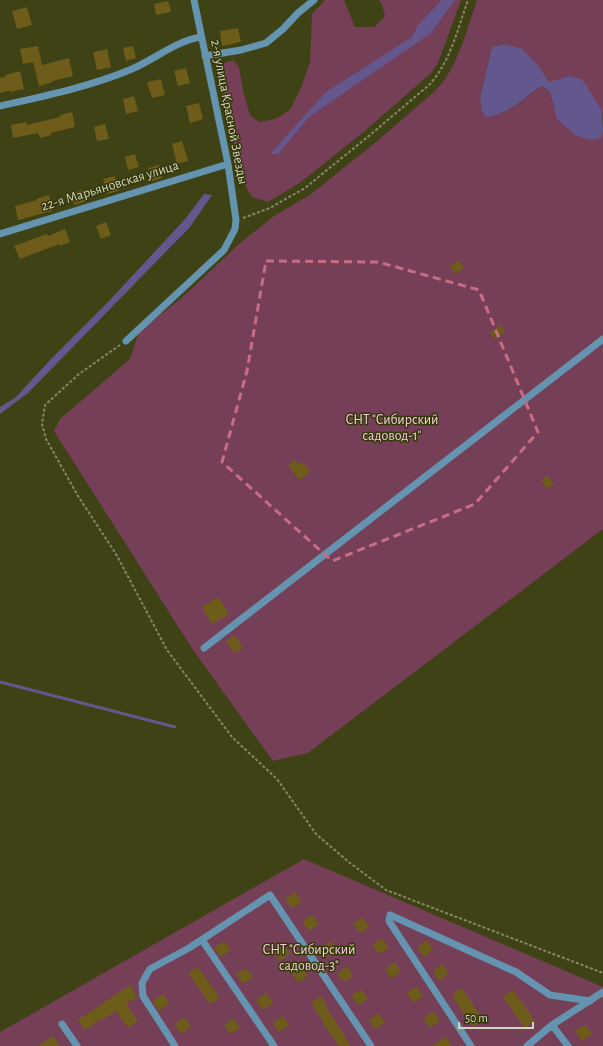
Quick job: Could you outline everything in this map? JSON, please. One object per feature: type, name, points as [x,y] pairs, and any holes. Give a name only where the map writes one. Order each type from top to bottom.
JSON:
[{"type":"street","name":"2-я улица Красной Звезды","points":[[126,341],[224,250],[235,229],[236,220],[228,164],[194,0]]},
{"type":"street","points":[[205,56],[241,50],[266,43],[314,0]]},
{"type":"street","points":[[0,106],[78,88],[133,68],[189,39],[201,37]]},
{"type":"street","name":"22-я Марьяновская улица","points":[[0,234],[228,164]]},
{"type":"street","points":[[204,648],[603,339]]},
{"type":"street","points":[[175,1046],[143,996],[142,983],[150,969],[202,940],[270,895],[371,1046]]},
{"type":"street","points":[[471,1046],[389,921],[390,915],[516,972],[550,995],[590,1001]]},
{"type":"street","points":[[202,940],[274,1046]]},
{"type":"street","points":[[527,1046],[552,1025],[603,992]]},
{"type":"street","points":[[62,1024],[77,1046]]},
{"type":"street","points":[[552,1025],[568,1046]]},
{"type":"path","points":[[236,220],[270,208],[305,188],[429,85],[437,77],[444,66],[468,0]]},
{"type":"path","points":[[126,341],[79,374],[45,405],[42,424],[46,438],[78,496],[116,554],[167,650],[232,737],[277,779],[316,834],[350,863],[386,890],[603,973]]},
{"type":"highlighted area","points":[[266,261],[378,262],[479,290],[538,432],[475,504],[332,561],[222,462],[247,371]]},
{"type":"green space","points":[[325,0],[344,0],[355,27],[374,27],[385,16],[379,0],[461,0],[438,63],[431,73],[366,130],[301,182],[268,202],[252,197],[247,189],[235,151],[221,81],[224,63],[233,60],[239,67],[243,91],[250,115],[259,122],[275,119],[290,110],[301,88],[310,62],[312,14]]},
{"type":"green space","name":"СНТ \"Сибирский садовод-1\"","points":[[477,0],[603,0],[603,120],[602,111],[559,80],[549,83],[537,64],[522,50],[504,44],[492,47],[480,97],[481,109],[502,113],[516,105],[542,86],[550,92],[554,109],[601,137],[603,131],[603,529],[308,753],[273,761],[193,650],[54,431],[60,419],[130,359],[140,331],[185,295],[240,243],[274,216],[310,195],[376,142],[435,91],[450,71],[465,36]]},
{"type":"green space","name":"СНТ \"Сибирский садовод-3\"","points":[[304,859],[603,987],[603,1046],[0,1046],[0,1032]]},
{"type":"shaded area","points":[[442,0],[455,0],[431,33],[309,117],[278,154],[270,154],[326,92],[412,37],[418,25]]},
{"type":"shaded area","points":[[504,44],[522,49],[537,64],[549,82],[570,76],[583,80],[602,111],[603,131],[601,138],[590,140],[575,135],[557,119],[550,92],[542,86],[516,105],[502,113],[486,117],[481,109],[480,97],[492,47]]},
{"type":"shaded area","points":[[204,194],[212,195],[190,227],[28,393],[0,414],[0,407],[16,397],[50,360],[109,301],[186,218]]},
{"type":"building","points":[[168,1],[171,12],[156,15],[154,4]]},
{"type":"building","points":[[27,7],[32,25],[17,29],[12,11]]},
{"type":"building","points":[[238,28],[241,42],[222,46],[220,31]]},
{"type":"building","points":[[38,46],[42,65],[69,58],[73,76],[39,86],[33,62],[23,64],[20,49]]},
{"type":"building","points":[[133,46],[136,58],[126,61],[123,48]]},
{"type":"building","points":[[107,49],[111,67],[97,70],[93,52]]},
{"type":"building","points":[[186,68],[190,83],[178,86],[174,71]]},
{"type":"building","points":[[20,71],[24,89],[10,92],[10,90],[0,93],[0,78]]},
{"type":"building","points":[[161,79],[165,95],[152,98],[147,82]]},
{"type":"building","points":[[134,96],[138,111],[126,114],[123,99]]},
{"type":"building","points":[[199,103],[203,119],[190,123],[186,106]]},
{"type":"building","points":[[72,112],[75,127],[51,133],[51,135],[40,138],[38,133],[13,138],[11,125],[27,122],[27,125],[60,117],[60,115]]},
{"type":"building","points":[[105,124],[109,139],[97,141],[94,127]]},
{"type":"building","points":[[182,141],[188,161],[177,164],[172,144]]},
{"type":"building","points":[[135,154],[139,167],[128,170],[125,157]]},
{"type":"building","points":[[159,165],[162,178],[152,181],[148,168]]},
{"type":"building","points":[[115,176],[118,191],[107,194],[103,179]]},
{"type":"building","points":[[85,189],[88,201],[74,205],[70,194]]},
{"type":"building","points":[[49,195],[52,211],[18,220],[15,206]]},
{"type":"building","points":[[106,222],[111,235],[101,239],[96,226]]},
{"type":"building","points":[[65,229],[70,242],[60,246],[59,244],[20,259],[14,246],[47,234],[48,236]]},
{"type":"building","points":[[459,260],[464,268],[455,274],[450,266]]},
{"type":"building","points":[[500,325],[505,332],[495,339],[490,333]]},
{"type":"building","points":[[295,460],[299,465],[303,462],[310,472],[299,480],[288,465]]},
{"type":"building","points":[[547,475],[554,485],[547,489],[541,480]]},
{"type":"building","points":[[218,597],[229,614],[212,624],[202,607]]},
{"type":"building","points":[[235,635],[243,648],[234,653],[226,641]]},
{"type":"building","points":[[295,892],[302,902],[292,908],[285,899]]},
{"type":"building","points":[[312,915],[319,924],[309,931],[302,921]]},
{"type":"building","points":[[363,917],[369,927],[360,933],[353,924]]},
{"type":"building","points":[[382,938],[389,948],[379,954],[372,945]]},
{"type":"building","points":[[427,940],[433,950],[424,957],[417,947]]},
{"type":"building","points":[[224,941],[231,950],[221,957],[214,948]]},
{"type":"building","points":[[331,941],[337,950],[327,957],[321,947]]},
{"type":"building","points":[[283,944],[290,954],[280,961],[273,951]]},
{"type":"building","points":[[395,962],[401,972],[391,979],[385,969]]},
{"type":"building","points":[[442,964],[449,974],[439,981],[433,971]]},
{"type":"building","points":[[301,966],[308,976],[298,983],[291,973]]},
{"type":"building","points":[[347,966],[353,976],[344,982],[337,973]]},
{"type":"building","points":[[198,967],[220,998],[210,1004],[188,973]]},
{"type":"building","points":[[246,968],[253,977],[243,984],[236,974]]},
{"type":"building","points":[[130,985],[137,997],[126,1004],[138,1021],[128,1028],[116,1011],[85,1030],[78,1020]]},
{"type":"building","points":[[416,986],[423,996],[413,1003],[407,993]]},
{"type":"building","points":[[462,988],[483,1020],[473,1027],[452,995]]},
{"type":"building","points":[[361,989],[368,999],[358,1005],[351,996]]},
{"type":"building","points":[[513,990],[535,1021],[525,1028],[503,997]]},
{"type":"building","points":[[266,993],[273,1003],[263,1010],[256,1000]]},
{"type":"building","points":[[163,994],[169,1004],[159,1011],[153,1001]]},
{"type":"building","points":[[321,996],[327,1006],[326,1007],[351,1046],[339,1046],[323,1024],[324,1023],[311,1003]]},
{"type":"building","points":[[433,1011],[440,1021],[430,1028],[423,1018]]},
{"type":"building","points":[[379,1013],[385,1023],[375,1029],[369,1020]]},
{"type":"building","points":[[283,1016],[289,1025],[279,1032],[273,1023]]},
{"type":"building","points":[[185,1017],[191,1027],[181,1034],[175,1024]]},
{"type":"building","points":[[234,1018],[240,1028],[230,1034],[224,1025]]},
{"type":"building","points":[[585,1025],[592,1034],[582,1041],[575,1031]]},
{"type":"building","points":[[53,1036],[60,1046],[38,1046]]},
{"type":"building","points":[[446,1037],[452,1046],[432,1046]]},
{"type":"waterway","points":[[0,682],[175,727]]}]
